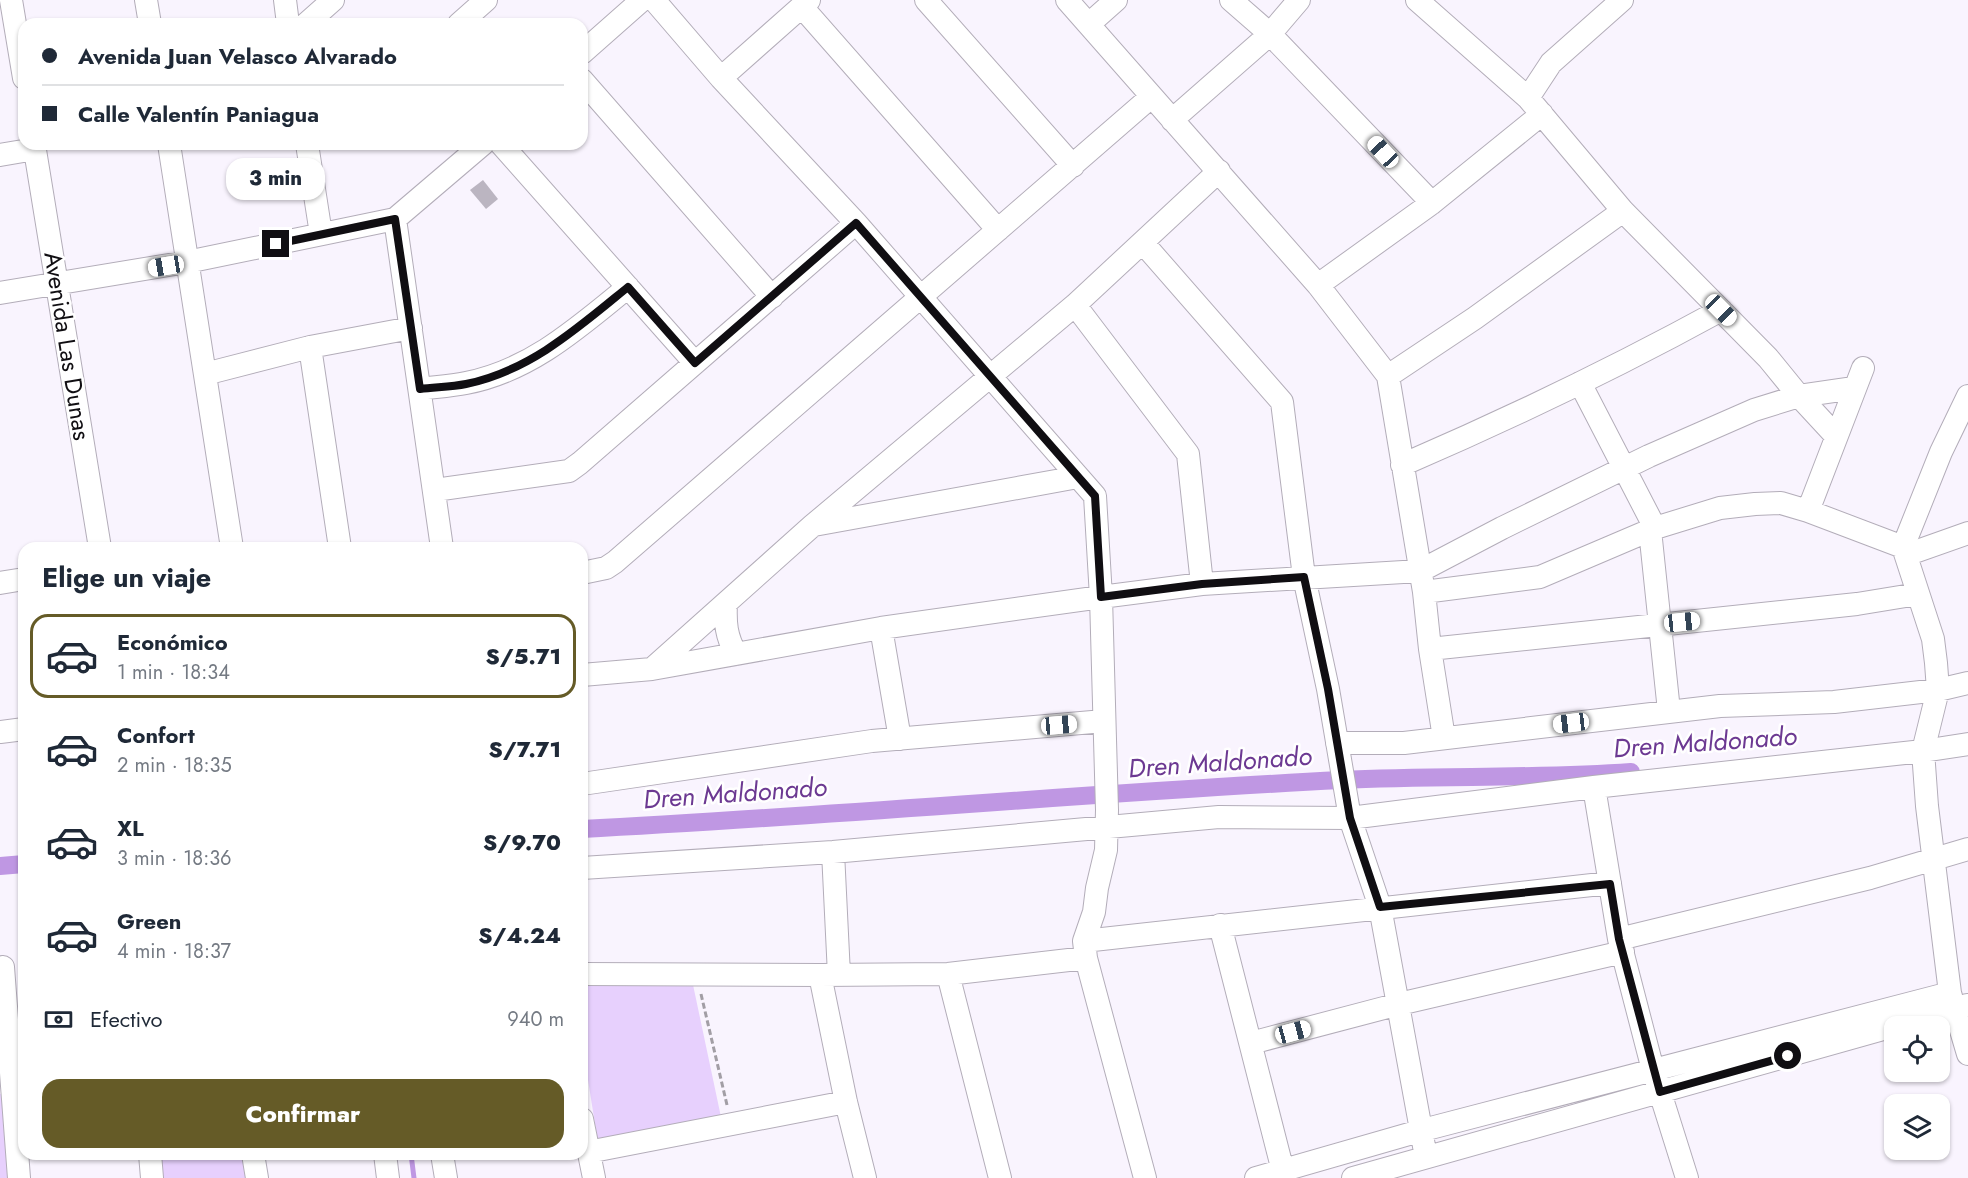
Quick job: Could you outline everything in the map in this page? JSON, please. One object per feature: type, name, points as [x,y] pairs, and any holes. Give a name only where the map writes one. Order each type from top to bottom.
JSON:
[{"type":"street","points":[[12,0],[18,39]]},
{"type":"street","points":[[146,0],[149,18]]},
{"type":"street","points":[[285,0],[287,18]]},
{"type":"street","points":[[313,18],[333,0]]},
{"type":"street","points":[[466,18],[486,0]]},
{"type":"street","points":[[588,47],[642,0]]},
{"type":"street","points":[[654,0],[721,78],[856,223],[1095,496],[1101,597],[1107,818],[1106,850],[1085,950],[1145,1178]]},
{"type":"street","points":[[926,0],[1073,166]]},
{"type":"street","points":[[1067,0],[1318,285],[1388,376],[1394,401],[1402,465],[1422,581],[1444,738]]},
{"type":"street","points":[[1089,24],[1116,0]]},
{"type":"street","points":[[1231,0],[1270,34],[1432,203]]},
{"type":"street","points":[[1172,120],[1270,34],[1299,0]]},
{"type":"street","points":[[1417,0],[1535,106],[1623,211],[1768,358],[1836,436]]},
{"type":"street","points":[[1318,285],[1432,203],[1535,106],[1551,63],[1622,0]]},
{"type":"street","points":[[721,78],[805,3],[998,230]]},
{"type":"street","points":[[588,87],[772,297]]},
{"type":"street","points":[[588,572],[606,568],[615,562],[1151,97]]},
{"type":"street","points":[[0,155],[22,150]]},
{"type":"street","name":"Avenida Las Dunas","points":[[35,150],[99,542]]},
{"type":"street","points":[[170,150],[231,542]]},
{"type":"street","points":[[308,150],[321,234]]},
{"type":"street","points":[[0,293],[188,262],[395,219],[476,150]]},
{"type":"street","points":[[506,150],[695,363]]},
{"type":"street","points":[[652,669],[812,526],[1075,304],[1219,171]]},
{"type":"street","points":[[1388,376],[1475,318],[1623,211]]},
{"type":"street","points":[[395,219],[441,542]]},
{"type":"street","points":[[435,490],[569,471],[856,223]]},
{"type":"street","points":[[1143,243],[1282,402],[1304,577],[1350,818],[1380,907],[1423,1130],[1426,1157]]},
{"type":"street","points":[[420,389],[466,384],[528,361],[563,339],[628,287]]},
{"type":"street","points":[[1075,304],[1188,453],[1202,584]]},
{"type":"street","points":[[1402,465],[1580,383],[1721,310]]},
{"type":"street","points":[[205,374],[310,347],[411,328]]},
{"type":"street","points":[[310,347],[339,542]]},
{"type":"street","points":[[1422,581],[1502,528],[1623,469],[1754,410],[1859,378],[1808,511]]},
{"type":"street","points":[[1580,383],[1652,529],[1669,711]]},
{"type":"street","points":[[1968,396],[1941,452],[1905,551],[1933,639],[1938,690],[1923,751],[1933,859],[1968,1054]]},
{"type":"street","points":[[812,526],[1078,477]]},
{"type":"street","points":[[588,674],[652,669],[881,628],[1202,584],[1304,577],[1422,581],[1540,577],[1652,529],[1720,508],[1781,503],[1808,511],[1905,551],[1968,533]]},
{"type":"street","points":[[0,583],[18,580]]},
{"type":"street","points":[[1430,649],[1857,604],[1918,594]]},
{"type":"street","points":[[726,603],[725,620],[728,640],[736,654]]},
{"type":"street","points":[[881,628],[900,739]]},
{"type":"street","points":[[1337,743],[1404,743],[1669,711],[1720,706],[1834,702],[1938,690],[1968,684]]},
{"type":"street","points":[[588,783],[861,742],[1104,721]]},
{"type":"street","points":[[0,732],[18,730]]},
{"type":"street","points":[[588,868],[833,852],[1107,818],[1350,818],[1968,744]]},
{"type":"street","points":[[1594,787],[1621,946],[1653,1070],[1687,1178]]},
{"type":"street","points":[[1251,1043],[1621,946],[1968,849]]},
{"type":"street","points":[[833,852],[829,975],[846,1102],[865,1178]]},
{"type":"street","points":[[588,974],[948,974],[1220,925],[1610,884]]},
{"type":"street","points":[[1220,925],[1285,1175]]},
{"type":"street","points":[[9,968],[6,1090],[19,1178]]},
{"type":"street","points":[[948,974],[1000,1178]]},
{"type":"street","points":[[1921,1016],[1958,1002]]},
{"type":"street","points":[[1256,1178],[1285,1175],[1423,1130],[1653,1070],[1958,1002]]},
{"type":"street","points":[[1353,1178],[1884,1029]]},
{"type":"street","points":[[594,1178],[588,1152],[846,1102]]},
{"type":"street","points":[[150,1160],[152,1178]]},
{"type":"street","points":[[254,1160],[257,1178]]},
{"type":"street","points":[[386,1160],[388,1178]]},
{"type":"street","points":[[443,1160],[446,1178]]},
{"type":"path","points":[[697,974],[732,1124]]},
{"type":"shaded area","points":[[692,980],[721,1117],[598,1143],[588,1080],[588,985]]},
{"type":"shaded area","points":[[0,1094],[3,1094],[8,1178],[0,1178]]},
{"type":"shaded area","points":[[158,1160],[245,1160],[248,1178],[159,1178]]},
{"type":"building","points":[[483,180],[498,199],[486,209],[470,190]]},
{"type":"waterway","name":"Dren Maldonado","points":[[588,829],[1341,780],[1559,776],[1631,772]]},
{"type":"waterway","name":"Dren Maldonado","points":[[0,866],[18,864]]},
{"type":"waterway","points":[[412,1160],[414,1178]]},
{"type":"route","points":[[276,244],[395,219],[420,389],[466,384],[528,361],[563,339],[628,287],[695,363],[856,223],[1095,496],[1101,597],[1202,584],[1304,577],[1328,689],[1350,818],[1380,907],[1610,884],[1619,939],[1660,1092],[1788,1056]]}]
